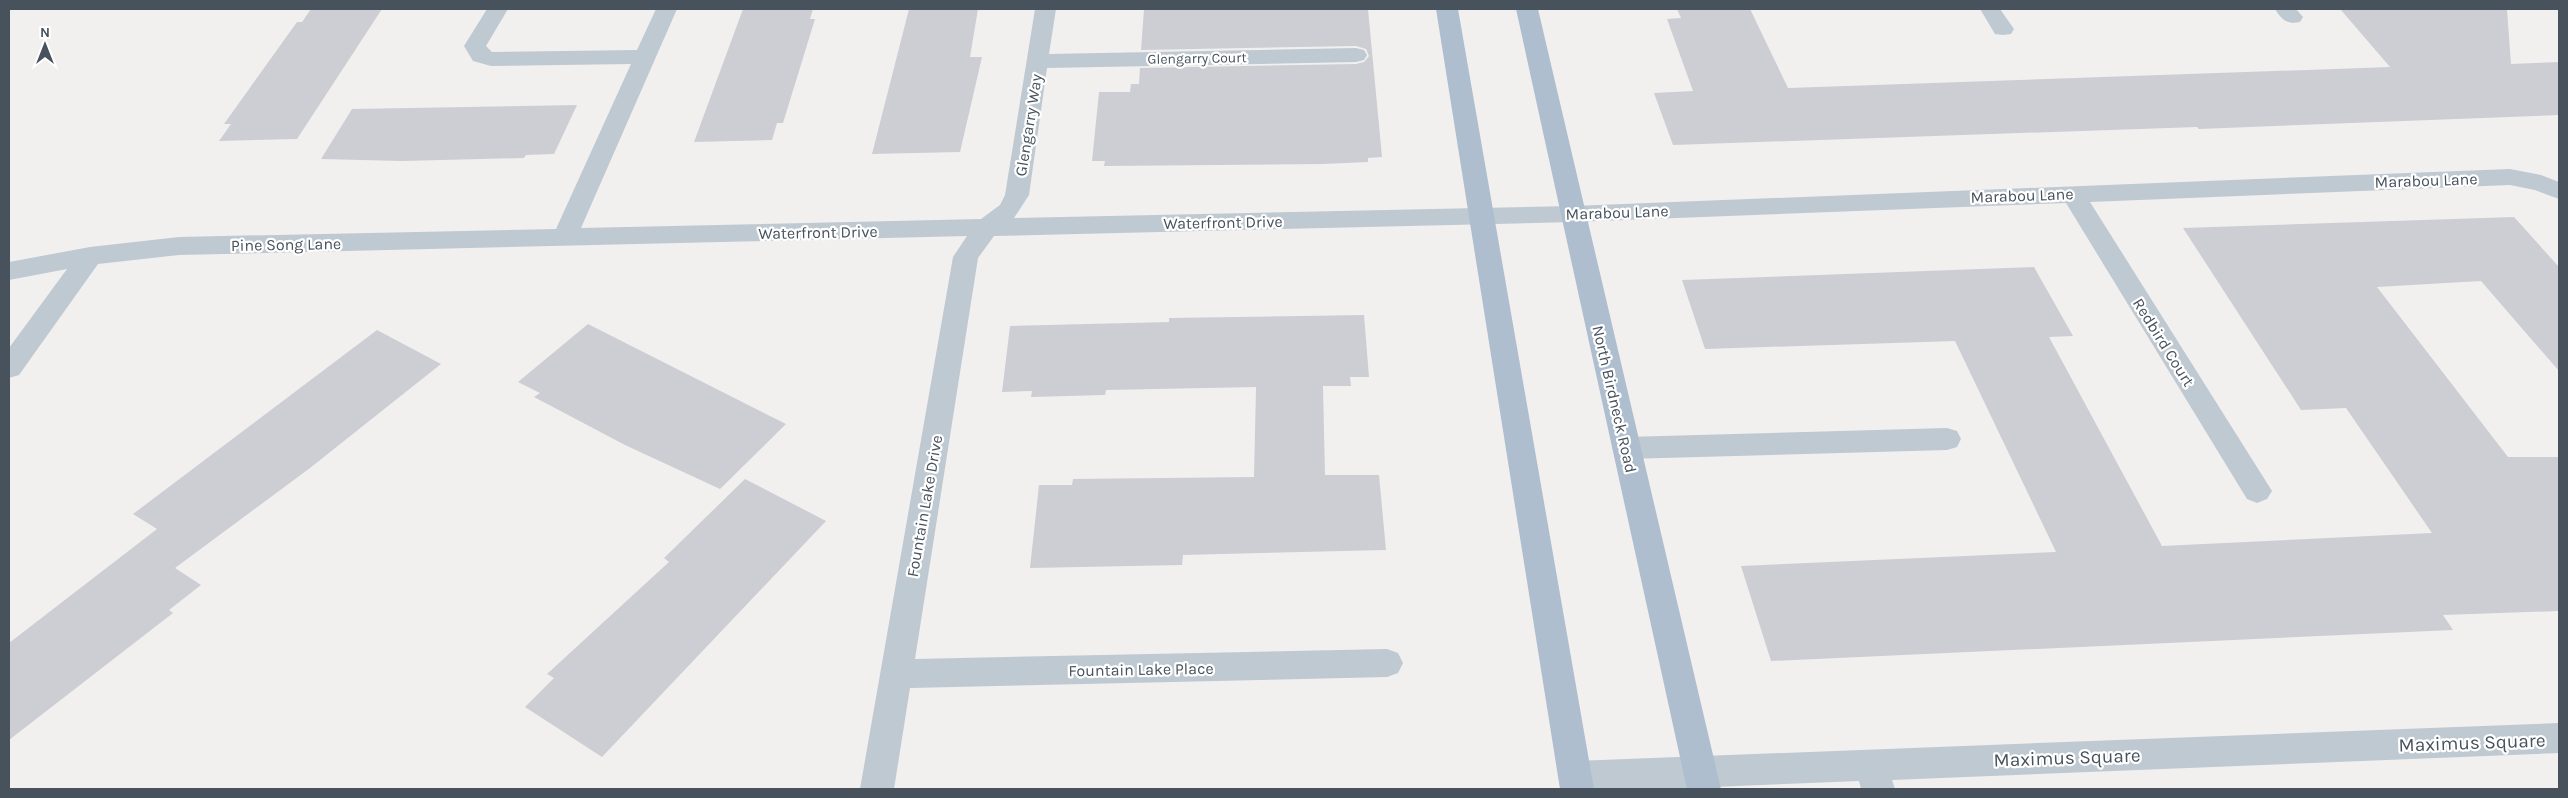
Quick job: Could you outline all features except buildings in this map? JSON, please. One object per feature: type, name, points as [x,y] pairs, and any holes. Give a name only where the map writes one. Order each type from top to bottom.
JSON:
[{"type":"main road","points":[[1447,9],[1576,783]]},
{"type":"main road","name":"North Birdneck Road","points":[[1527,9],[1702,781]]},
{"type":"street","points":[[565,238],[666,9]]},
{"type":"street","name":"Glengarry Way","points":[[986,228],[1009,210],[1017,196],[1046,9]]},
{"type":"street","points":[[1990,9],[2003,29]]},
{"type":"street","points":[[496,11],[475,46],[481,56],[645,58]]},
{"type":"street","name":"Glengarry Court","points":[[1038,60],[1356,55]]},
{"type":"street","name":"Marabou Lane","points":[[1482,216],[2510,177],[2541,183],[2559,191]]},
{"type":"street","name":"Redbird Court","points":[[2072,193],[2257,491]]},
{"type":"street","name":"Waterfront Drive","points":[[565,238],[1482,216]]},
{"type":"street","name":"Fountain Lake Drive","points":[[877,789],[966,256],[986,228]]},
{"type":"street","name":"Pine Song Lane","points":[[9,271],[90,256],[179,246],[565,238]]},
{"type":"street","points":[[9,368],[90,256]]},
{"type":"street","points":[[1626,448],[1947,439]]},
{"type":"street","name":"Fountain Lake Place","points":[[895,674],[1387,663]]},
{"type":"street","name":"Maximus Square","points":[[1576,783],[1874,777],[2559,738]]}]
